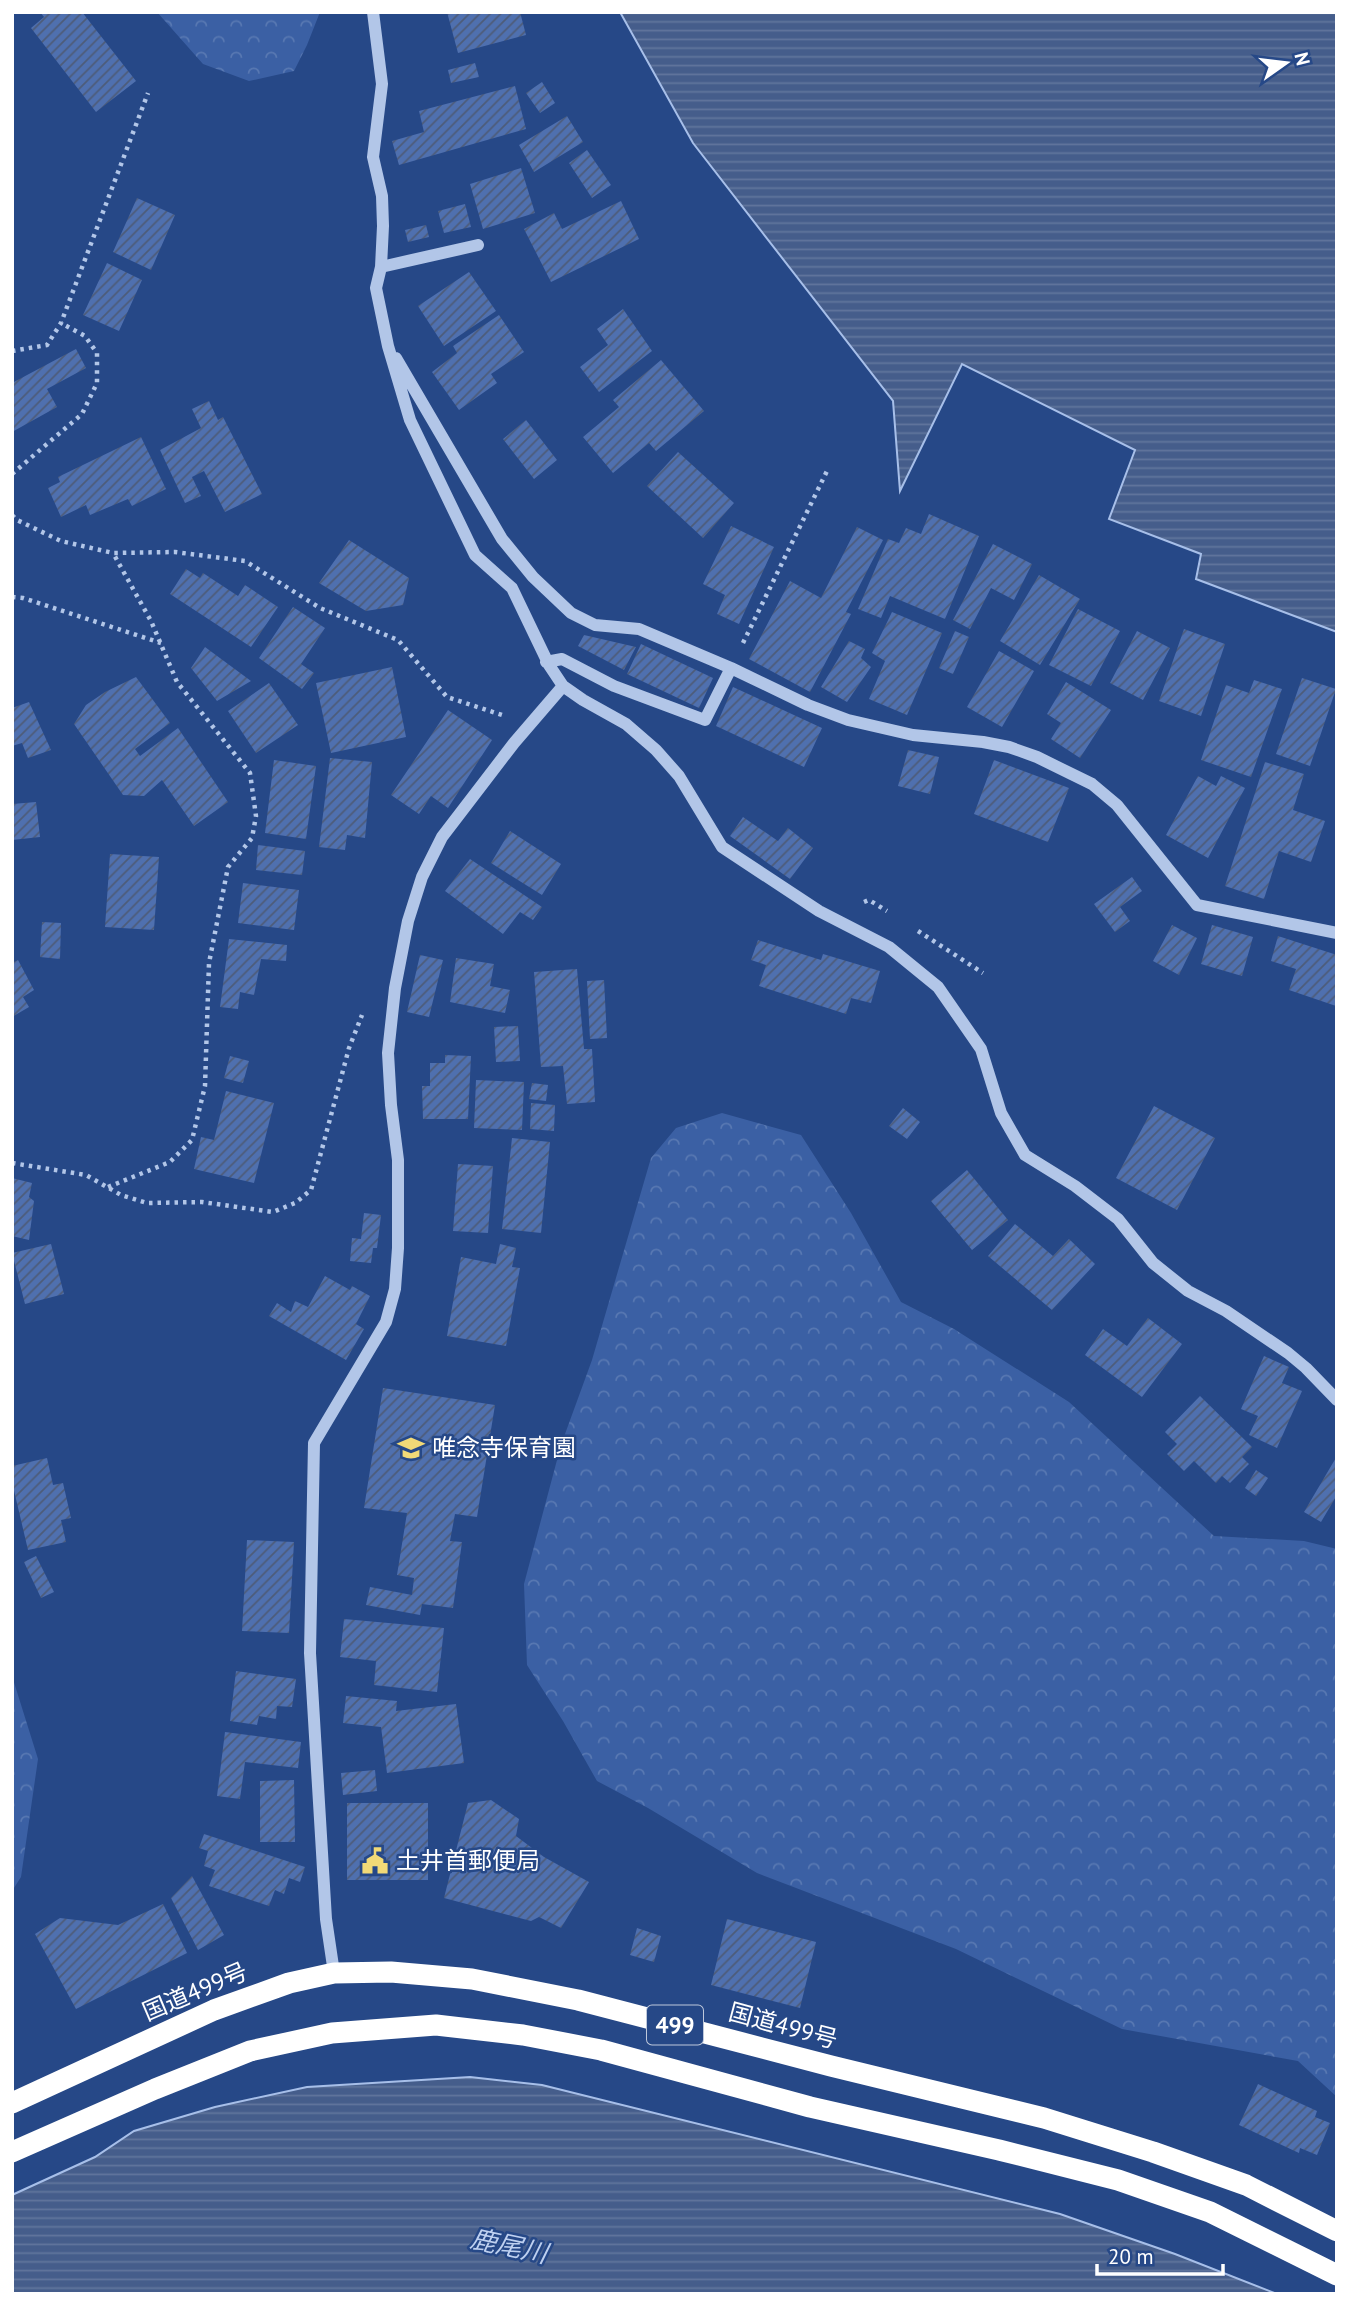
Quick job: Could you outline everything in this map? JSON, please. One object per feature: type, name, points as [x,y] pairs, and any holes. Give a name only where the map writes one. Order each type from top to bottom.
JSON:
[{"type":"highway","name":"国道499号","points":[[12,2103],[214,2010],[289,1983],[334,1973],[391,1972],[472,1979],[578,2000],[1044,2118],[1246,2185],[1337,2231]]},
{"type":"highway","name":"499","points":[[12,2152],[250,2051],[332,2033],[436,2025],[523,2035],[601,2050],[810,2107],[1118,2180],[1210,2212],[1337,2275]]},
{"type":"street","points":[[373,12],[382,84],[373,157],[382,196],[381,267],[376,288],[388,346],[410,420],[475,555],[512,589],[546,662],[563,686],[626,724],[656,750],[679,776],[722,847],[818,911],[889,947],[939,987],[981,1049],[1002,1113],[1025,1155],[1075,1186],[1118,1219],[1153,1263],[1188,1291],[1226,1311],[1288,1353],[1337,1400]]},
{"type":"street","points":[[381,267],[478,245]]},
{"type":"street","points":[[388,346],[502,539],[533,577],[571,612],[595,625],[639,629],[731,668],[808,705],[848,720],[913,735],[984,742],[1037,757],[1092,784],[1117,805],[1197,905],[1337,933]]},
{"type":"street","points":[[546,662],[562,659],[614,686],[705,720],[731,668]]},
{"type":"street","points":[[334,1973],[326,1919],[310,1653],[314,1443],[386,1322],[396,1289],[398,1160],[388,1053],[395,988],[408,921],[422,877],[442,837],[529,724],[563,686]]},
{"type":"path","points":[[12,351],[47,345],[61,323],[148,93]]},
{"type":"path","points":[[12,474],[82,414],[97,383],[97,353],[85,335],[61,323]]},
{"type":"path","points":[[731,668],[827,471]]},
{"type":"path","points":[[12,514],[18,520],[61,541],[113,553],[174,552],[245,561],[320,608],[398,640],[447,697],[529,724]]},
{"type":"path","points":[[108,1187],[170,1162],[192,1140],[205,1086],[209,963],[218,915],[228,867],[252,838],[256,816],[250,773],[177,682],[161,643],[113,553]]},
{"type":"path","points":[[12,597],[23,598],[161,643]]},
{"type":"path","points":[[12,1163],[86,1175],[121,1195],[147,1203],[202,1202],[273,1212],[295,1203],[311,1190],[349,1048],[364,1011]]},
{"type":"green space","points":[[157,12],[320,12],[294,71],[249,81],[203,64]]},
{"type":"green space","points":[[722,1113],[801,1135],[851,1213],[901,1302],[954,1329],[1069,1402],[1214,1536],[1304,1541],[1337,1549],[1337,2097],[1298,2061],[1122,2029],[956,1949],[757,1873],[597,1781],[527,1665],[524,1584],[561,1445],[592,1360],[651,1158],[676,1128]]},
{"type":"green space","points":[[12,1676],[38,1759],[21,1877],[12,1891]]},
{"type":"water","points":[[620,12],[1337,12],[1337,632],[1196,579],[1201,554],[1109,519],[1135,450],[962,364],[900,491],[893,401],[693,143]]},
{"type":"water","name":"鹿尾川","points":[[470,2077],[542,2085],[1060,2214],[1175,2254],[1277,2294],[12,2294],[12,2195],[95,2157],[134,2131],[215,2107],[307,2087]]},
{"type":"building","points":[[40,12],[82,12],[136,81],[96,112],[31,28],[44,17]]},
{"type":"building","points":[[447,12],[520,12],[526,35],[458,53]]},
{"type":"building","points":[[475,63],[479,77],[451,83],[448,70]]},
{"type":"building","points":[[542,82],[555,103],[540,113],[526,93]]},
{"type":"building","points":[[515,86],[526,129],[399,165],[392,141],[424,132],[419,111]]},
{"type":"building","points":[[567,116],[583,142],[534,172],[519,145]]},
{"type":"building","points":[[587,150],[611,185],[592,198],[569,163]]},
{"type":"building","points":[[521,168],[535,213],[483,229],[470,184]]},
{"type":"building","points":[[137,198],[175,215],[151,270],[113,252]]},
{"type":"building","points":[[621,201],[639,239],[551,282],[524,229],[554,213],[562,229]]},
{"type":"building","points":[[465,204],[471,227],[444,233],[438,211]]},
{"type":"building","points":[[426,225],[429,237],[408,242],[405,230]]},
{"type":"building","points":[[107,263],[142,280],[119,331],[83,315]]},
{"type":"building","points":[[469,272],[496,311],[444,346],[418,306]]},
{"type":"building","points":[[623,309],[652,351],[599,392],[580,367],[608,345],[597,329]]},
{"type":"building","points":[[499,315],[524,352],[491,374],[497,383],[459,410],[432,372],[457,353],[453,346]]},
{"type":"building","points":[[76,349],[86,368],[47,389],[57,407],[12,432],[12,383]]},
{"type":"building","points":[[661,360],[704,411],[656,451],[649,443],[613,473],[583,437],[619,407],[613,400]]},
{"type":"building","points":[[209,401],[218,420],[223,417],[262,494],[225,512],[204,471],[192,477],[201,496],[185,503],[160,450],[201,428],[192,409]]},
{"type":"building","points":[[526,420],[557,460],[534,479],[503,439]]},
{"type":"building","points":[[141,437],[166,489],[132,506],[128,499],[90,515],[86,505],[61,517],[48,488],[60,482],[58,477]]},
{"type":"building","points":[[678,452],[734,503],[703,538],[647,486]]},
{"type":"building","points":[[929,514],[979,536],[945,619],[890,596],[881,618],[858,609],[888,539],[899,543],[906,528],[921,534]]},
{"type":"building","points":[[731,526],[774,547],[739,624],[717,614],[725,595],[703,584]]},
{"type":"building","points":[[857,527],[883,540],[846,612],[851,614],[810,692],[749,659],[790,581],[821,598]]},
{"type":"building","points":[[349,540],[409,578],[403,605],[366,611],[319,583]]},
{"type":"building","points":[[993,544],[1032,564],[1014,600],[991,588],[970,629],[953,620]]},
{"type":"building","points":[[186,569],[200,578],[203,573],[238,596],[245,585],[278,607],[251,647],[170,594]]},
{"type":"building","points":[[1039,575],[1080,599],[1040,665],[1000,641]]},
{"type":"building","points":[[293,607],[325,628],[301,664],[314,673],[302,689],[259,658]]},
{"type":"building","points":[[1078,609],[1120,631],[1091,686],[1049,665]]},
{"type":"building","points":[[892,612],[942,633],[907,715],[869,699],[885,661],[872,653]]},
{"type":"building","points":[[1184,629],[1225,644],[1201,716],[1159,701]]},
{"type":"building","points":[[955,631],[969,637],[953,674],[939,668]]},
{"type":"building","points":[[1137,631],[1170,648],[1143,700],[1110,683]]},
{"type":"building","points":[[584,635],[636,647],[624,670],[578,646]]},
{"type":"building","points":[[849,641],[865,649],[861,658],[871,667],[847,702],[821,687]]},
{"type":"building","points":[[641,644],[713,678],[699,708],[627,674]]},
{"type":"building","points":[[205,647],[251,681],[217,701],[191,668]]},
{"type":"building","points":[[999,651],[1034,671],[1002,727],[967,707]]},
{"type":"building","points":[[392,667],[406,737],[331,753],[316,683]]},
{"type":"building","points":[[136,677],[170,723],[135,749],[140,756],[178,728],[228,802],[194,826],[162,780],[144,796],[123,795],[74,724],[86,705]]},
{"type":"building","points":[[1302,678],[1336,689],[1310,766],[1276,754]]},
{"type":"building","points":[[1254,680],[1282,689],[1251,777],[1201,760],[1226,685],[1249,693]]},
{"type":"building","points":[[1066,682],[1111,710],[1080,758],[1051,739],[1061,723],[1047,714]]},
{"type":"building","points":[[269,683],[298,725],[256,753],[228,711]]},
{"type":"building","points":[[733,687],[822,728],[804,767],[716,726]]},
{"type":"building","points":[[29,702],[51,750],[28,758],[22,743],[12,746],[12,708]]},
{"type":"building","points":[[448,710],[492,740],[448,808],[431,796],[419,814],[391,795]]},
{"type":"building","points":[[908,750],[939,757],[930,794],[898,786]]},
{"type":"building","points":[[330,758],[372,762],[365,838],[347,835],[345,850],[319,847]]},
{"type":"building","points":[[274,760],[316,766],[306,839],[265,833]]},
{"type":"building","points":[[994,760],[1069,788],[1048,842],[974,814]]},
{"type":"building","points":[[1265,762],[1304,774],[1293,810],[1325,821],[1311,862],[1279,851],[1264,899],[1225,886]]},
{"type":"building","points":[[1198,776],[1216,786],[1221,776],[1245,788],[1208,858],[1166,835]]},
{"type":"building","points":[[36,802],[40,837],[12,840],[12,804]]},
{"type":"building","points":[[743,817],[778,841],[788,828],[813,848],[790,879],[730,836]]},
{"type":"building","points":[[510,831],[561,864],[542,895],[491,863]]},
{"type":"building","points":[[258,845],[305,851],[302,875],[256,870]]},
{"type":"building","points":[[110,854],[159,857],[154,930],[105,927]]},
{"type":"building","points":[[470,859],[542,907],[533,920],[520,912],[503,934],[445,891]]},
{"type":"building","points":[[1132,877],[1142,891],[1120,907],[1130,921],[1115,932],[1094,904]]},
{"type":"building","points":[[243,883],[299,890],[294,930],[238,923]]},
{"type":"building","points":[[42,922],[61,923],[60,959],[40,957]]},
{"type":"building","points":[[1172,925],[1197,938],[1179,975],[1153,961]]},
{"type":"building","points":[[1212,925],[1253,937],[1242,976],[1201,964]]},
{"type":"building","points":[[1278,936],[1337,955],[1336,1006],[1289,990],[1296,969],[1271,961]]},
{"type":"building","points":[[229,939],[287,945],[286,961],[261,959],[254,995],[240,992],[238,1009],[220,1007]]},
{"type":"building","points":[[758,940],[821,960],[823,954],[880,971],[871,1003],[851,998],[846,1014],[759,986],[766,965],[751,960]]},
{"type":"building","points":[[420,955],[443,960],[429,1017],[407,1012]]},
{"type":"building","points":[[456,958],[494,964],[490,986],[510,990],[505,1013],[450,1002]]},
{"type":"building","points":[[18,960],[34,990],[23,997],[29,1007],[12,1017],[12,963]]},
{"type":"building","points":[[577,969],[584,1049],[592,1049],[595,1102],[567,1104],[563,1066],[541,1067],[534,972]]},
{"type":"building","points":[[604,980],[607,1038],[590,1039],[587,981]]},
{"type":"building","points":[[518,1026],[520,1061],[496,1062],[494,1027]]},
{"type":"building","points":[[445,1055],[471,1056],[468,1119],[423,1119],[422,1086],[430,1086],[430,1063],[445,1063]]},
{"type":"building","points":[[230,1056],[249,1061],[243,1083],[224,1078]]},
{"type":"building","points":[[476,1080],[524,1082],[522,1130],[474,1128]]},
{"type":"building","points":[[532,1083],[548,1085],[546,1101],[529,1099]]},
{"type":"building","points":[[226,1091],[274,1103],[254,1183],[194,1169],[201,1137],[214,1140]]},
{"type":"building","points":[[531,1103],[555,1105],[554,1131],[530,1129]]},
{"type":"building","points":[[1154,1106],[1215,1138],[1177,1210],[1116,1178]]},
{"type":"building","points":[[903,1108],[920,1122],[907,1139],[889,1126]]},
{"type":"building","points":[[512,1138],[550,1142],[541,1233],[502,1229]]},
{"type":"building","points":[[458,1164],[493,1166],[488,1233],[453,1231]]},
{"type":"building","points":[[967,1170],[1008,1220],[972,1250],[931,1201]]},
{"type":"building","points":[[12,1178],[32,1183],[29,1197],[34,1201],[29,1240],[12,1236]]},
{"type":"building","points":[[364,1213],[381,1215],[377,1248],[373,1248],[371,1263],[350,1261],[352,1238],[361,1239]]},
{"type":"building","points":[[1015,1224],[1053,1256],[1069,1239],[1095,1264],[1052,1310],[988,1256]]},
{"type":"building","points":[[51,1244],[64,1294],[25,1304],[12,1253]]},
{"type":"building","points":[[500,1244],[516,1248],[512,1267],[520,1268],[506,1346],[447,1336],[461,1257],[496,1264]]},
{"type":"building","points":[[325,1276],[350,1290],[352,1286],[370,1296],[356,1324],[364,1329],[346,1360],[269,1316],[277,1303],[291,1312],[295,1301],[308,1307]]},
{"type":"building","points":[[1148,1318],[1182,1344],[1142,1397],[1085,1355],[1103,1329],[1127,1346]]},
{"type":"building","points":[[1264,1356],[1289,1367],[1282,1383],[1302,1391],[1277,1448],[1249,1435],[1258,1416],[1241,1409]]},
{"type":"building","points":[[383,1388],[495,1405],[477,1517],[455,1514],[450,1541],[462,1542],[453,1608],[422,1604],[420,1615],[366,1605],[370,1587],[412,1595],[414,1578],[397,1575],[407,1513],[364,1508]]},
{"type":"building","points":[[1200,1396],[1252,1447],[1242,1457],[1249,1464],[1230,1483],[1222,1476],[1216,1483],[1194,1461],[1184,1471],[1167,1454],[1177,1444],[1165,1432]]},
{"type":"building","points":[[1337,1456],[1337,1495],[1321,1522],[1304,1512]]},
{"type":"building","points":[[47,1458],[53,1485],[63,1483],[71,1518],[61,1520],[66,1542],[28,1550],[12,1482],[12,1466]]},
{"type":"building","points":[[1256,1470],[1268,1478],[1256,1496],[1245,1488]]},
{"type":"building","points":[[247,1540],[294,1542],[289,1633],[242,1631]]},
{"type":"building","points":[[36,1556],[54,1592],[41,1598],[24,1562]]},
{"type":"building","points":[[344,1619],[444,1628],[437,1692],[374,1685],[376,1661],[340,1657]]},
{"type":"building","points":[[236,1671],[296,1679],[292,1707],[277,1706],[276,1719],[259,1716],[257,1725],[230,1721]]},
{"type":"building","points":[[346,1696],[397,1701],[396,1711],[456,1704],[464,1763],[387,1773],[381,1727],[343,1723]]},
{"type":"building","points":[[225,1732],[301,1742],[298,1768],[245,1762],[240,1799],[217,1796]]},
{"type":"building","points":[[375,1770],[377,1791],[343,1795],[341,1773]]},
{"type":"building","points":[[294,1780],[295,1842],[260,1842],[260,1781]]},
{"type":"building","points":[[491,1800],[519,1819],[516,1836],[544,1857],[589,1882],[561,1928],[539,1917],[531,1921],[444,1898],[468,1803]]},
{"type":"building","points":[[347,1803],[428,1803],[428,1880],[347,1880]]},
{"type":"building","points":[[204,1834],[305,1867],[300,1882],[289,1878],[284,1894],[275,1890],[269,1906],[209,1886],[215,1870],[204,1866],[208,1851],[199,1848]]},
{"type":"building","points":[[192,1876],[224,1935],[198,1950],[171,1898]]},
{"type":"building","points":[[163,1904],[187,1953],[76,2009],[35,1934],[60,1918],[118,1925]]},
{"type":"building","points":[[727,1919],[816,1942],[800,2008],[711,1985]]},
{"type":"building","points":[[637,1928],[661,1936],[654,1962],[630,1955]]},
{"type":"building","points":[[1258,2084],[1317,2111],[1315,2117],[1330,2123],[1317,2155],[1300,2148],[1299,2153],[1239,2125]]},
{"type":"place","name":"唯念寺保育園","points":[[411,1448]]},
{"type":"place","name":"土井首郵便局","points":[[375,1861]]}]
